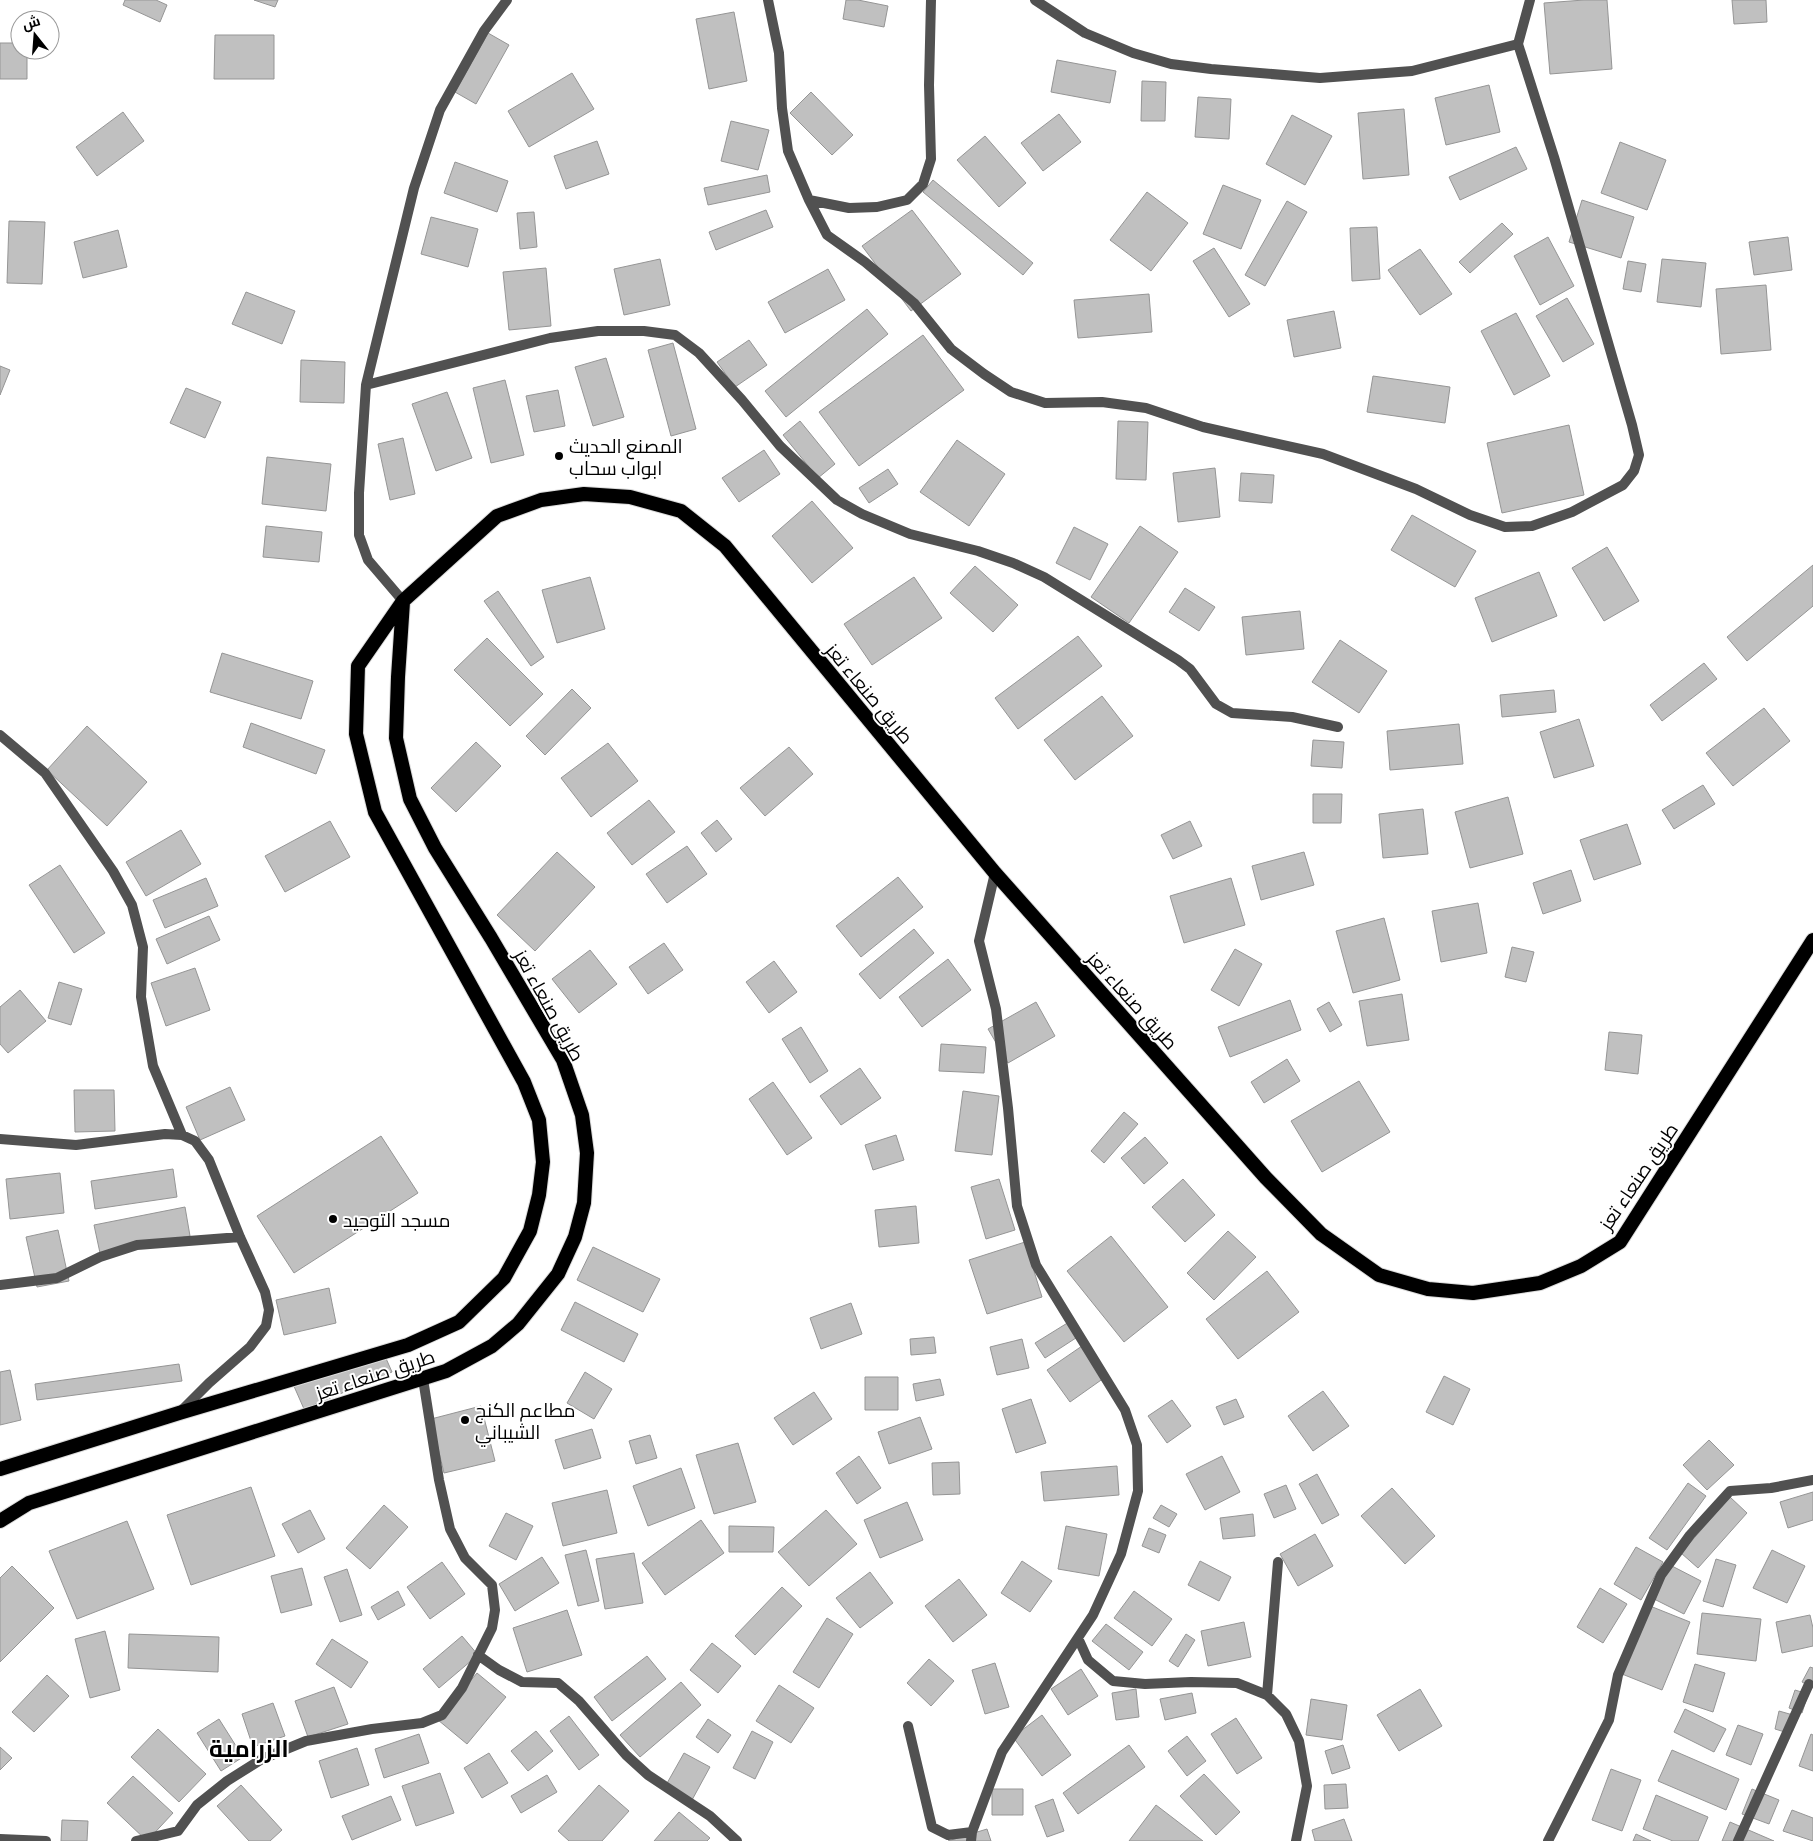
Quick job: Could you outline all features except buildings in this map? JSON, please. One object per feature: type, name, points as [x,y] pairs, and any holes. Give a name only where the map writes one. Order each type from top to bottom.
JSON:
[{"type":"highway","name":"طريق صنعاء تعز","points":[[0,1469],[179,1413],[408,1345],[459,1322],[504,1278],[530,1231],[539,1195],[544,1162],[539,1120],[524,1082],[375,812],[356,734],[358,666],[403,601],[497,516],[541,500],[584,494],[630,497],[681,511],[725,546],[995,873],[1266,1178],[1321,1234],[1379,1275],[1428,1289],[1473,1293],[1540,1283],[1582,1266],[1620,1242],[1813,940]]},
{"type":"highway","name":"طريق صنعاء تعز","points":[[0,1521],[29,1503],[423,1380],[446,1371],[492,1346],[518,1324],[558,1274],[574,1237],[584,1203],[588,1152],[582,1115],[563,1060],[435,848],[410,799],[396,738],[403,601]]},
{"type":"street","points":[[403,601],[368,560],[359,535],[359,493],[366,386],[414,188],[440,110],[484,31],[506,0]]},
{"type":"street","points":[[768,0],[779,53],[782,108],[788,151],[809,200],[827,235],[865,262],[914,303],[951,348],[984,374],[1011,392],[1046,403],[1102,402],[1146,408],[1203,427],[1323,454],[1416,489],[1470,515],[1505,527],[1532,526],[1572,512],[1623,485],[1634,471],[1639,455],[1557,166],[1518,44],[1530,0]]},
{"type":"street","points":[[809,200],[848,208],[877,208],[907,200],[923,184],[931,159],[929,85],[930,0]]},
{"type":"street","points":[[1035,0],[1085,33],[1133,53],[1171,64],[1211,69],[1320,78],[1402,72],[1518,44]]},
{"type":"street","points":[[366,386],[550,338],[598,331],[644,331],[675,335],[699,353],[742,400],[780,446],[837,500],[862,514],[910,534],[1014,563],[1044,576],[1178,660],[1190,670],[1216,704],[1232,713],[1292,717],[1338,727]]},
{"type":"street","points":[[0,735],[45,773],[113,871],[132,905],[143,946],[141,997],[153,1066],[182,1135]]},
{"type":"street","points":[[908,1726],[932,1827],[948,1835],[972,1836],[1002,1752],[1093,1615],[1121,1554],[1138,1490],[1137,1446],[1125,1410],[1036,1265],[1017,1206],[996,1009],[979,941],[995,873]]},
{"type":"street","points":[[0,1139],[76,1145],[165,1134],[182,1135],[195,1141],[209,1160],[240,1237],[265,1292],[269,1310],[266,1326],[250,1347],[210,1382],[179,1413]]},
{"type":"street","points":[[0,1285],[57,1278],[100,1257],[137,1245],[240,1237]]},
{"type":"street","points":[[136,1841],[178,1831],[197,1805],[227,1781],[271,1755],[306,1741],[372,1729],[422,1723],[442,1715],[462,1688],[492,1628],[495,1610],[492,1585],[465,1558],[450,1529],[438,1480],[423,1380]]},
{"type":"street","points":[[1548,1841],[1610,1720],[1618,1675],[1661,1575],[1690,1535],[1730,1491],[1771,1488],[1813,1480]]},
{"type":"street","points":[[1267,1694],[1278,1562]]},
{"type":"street","points":[[1078,1638],[1088,1660],[1113,1681],[1145,1684],[1237,1683],[1267,1694],[1286,1714],[1299,1740],[1306,1786],[1296,1841]]},
{"type":"street","points":[[478,1655],[499,1670],[522,1682],[558,1683],[580,1701],[626,1754],[648,1776],[710,1816],[737,1841]]},
{"type":"street","points":[[1738,1841],[1809,1684]]},
{"type":"street","points":[[0,1838],[46,1841]]},
{"type":"place","name":"المصنع الحديث ابواب سحاب","points":[[559,456]]},
{"type":"place","name":"مسجد التوحيد","points":[[333,1219]]},
{"type":"place","name":"مطاعم الكنج الشيباني","points":[[465,1420]]},
{"type":"district","name":"الزرامية","points":[[249,1748]]}]
